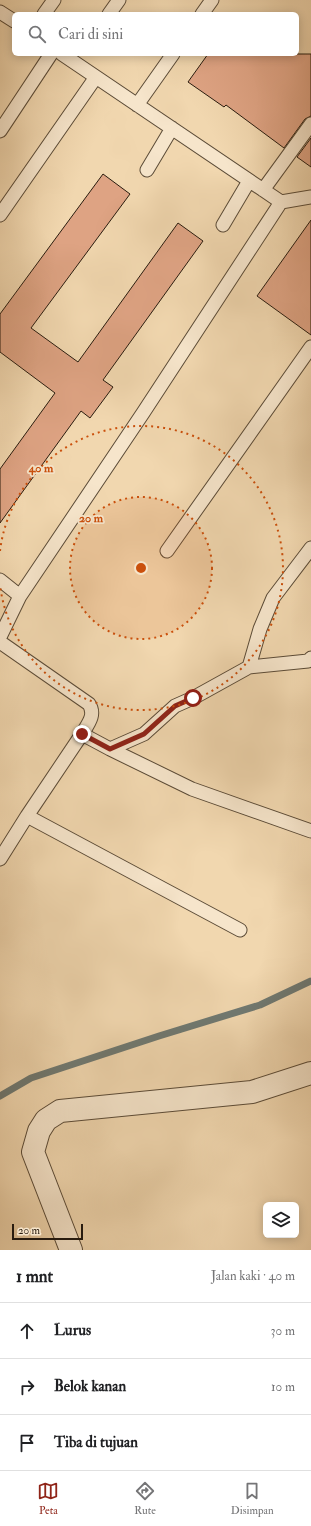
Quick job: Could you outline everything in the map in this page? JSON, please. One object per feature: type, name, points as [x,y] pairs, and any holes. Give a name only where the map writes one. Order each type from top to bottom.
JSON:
[{"type":"street","points":[[71,1250],[33,1152],[39,1131],[46,1120],[60,1111],[252,1092],[311,1073]]},
{"type":"lane","points":[[45,12],[54,0]]},
{"type":"lane","points":[[110,12],[118,0]]},
{"type":"lane","points":[[203,12],[212,0]]},
{"type":"lane","points":[[0,12],[12,20]]},
{"type":"lane","points":[[0,131],[50,56]]},
{"type":"lane","points":[[69,56],[79,59],[96,77],[281,202],[311,197]]},
{"type":"lane","points":[[137,105],[172,56]]},
{"type":"lane","points":[[0,215],[96,77]]},
{"type":"lane","points":[[263,190],[311,124]]},
{"type":"lane","points":[[147,170],[172,128]]},
{"type":"lane","points":[[223,224],[249,181]]},
{"type":"lane","points":[[0,636],[20,596],[143,413],[281,202]]},
{"type":"lane","points":[[167,551],[311,347]]},
{"type":"lane","points":[[249,667],[260,629],[273,598],[311,548]]},
{"type":"lane","points":[[0,580],[20,596]]},
{"type":"lane","points":[[0,642],[89,704],[92,709],[92,717],[82,734],[0,859]]},
{"type":"lane","points":[[110,749],[144,734],[175,706],[193,698],[249,667],[308,661],[311,658]]},
{"type":"lane","points":[[82,734],[192,789],[311,831]]},
{"type":"lane","points":[[27,816],[240,930]]},
{"type":"building","points":[[299,54],[311,54],[311,116],[305,119],[284,148],[226,105],[224,107],[188,82],[207,56],[299,56]]},
{"type":"building","points":[[311,138],[311,167],[297,157]]},
{"type":"building","points":[[103,174],[130,194],[31,328],[78,362],[178,223],[203,241],[103,380],[113,387],[90,418],[81,411],[0,523],[0,469],[55,393],[0,352],[0,314]]},
{"type":"building","points":[[311,220],[311,335],[257,296]]},
{"type":"waterway","points":[[0,1096],[31,1078],[260,1005],[311,981]]},
{"type":"route","points":[[82,734],[110,749],[144,734],[175,706],[193,698]]}]
